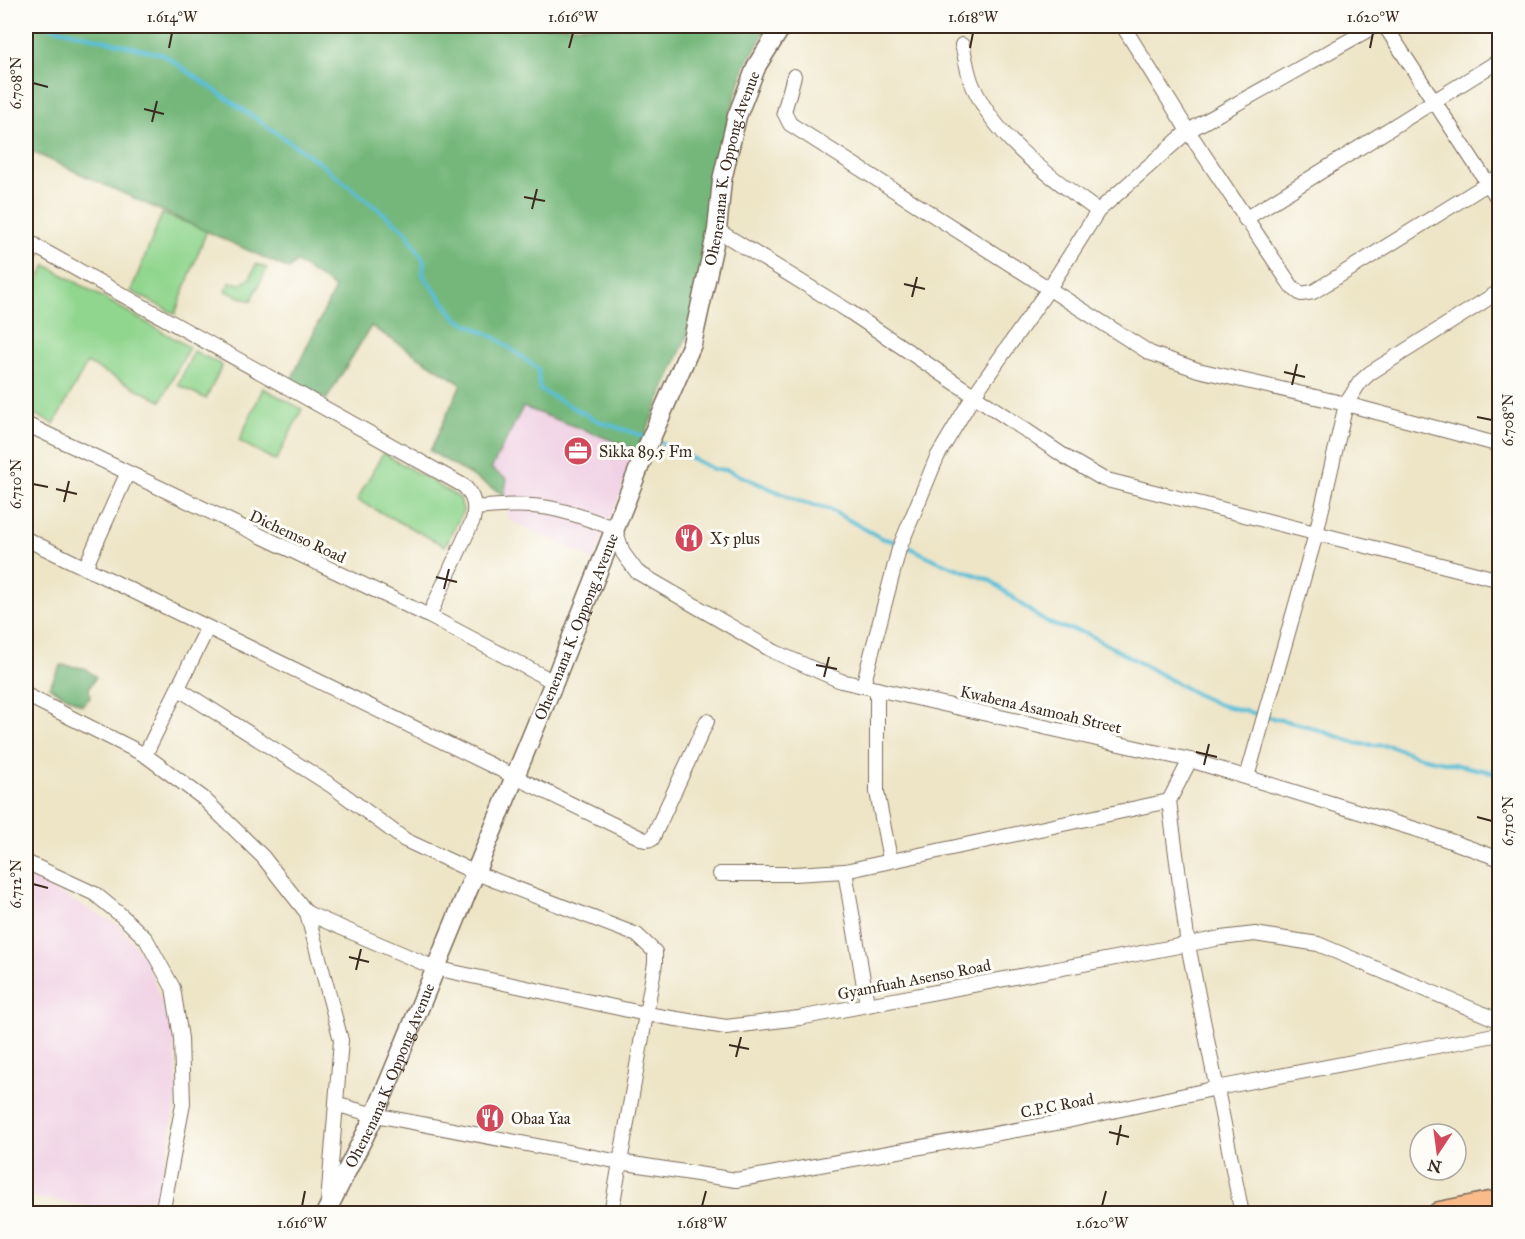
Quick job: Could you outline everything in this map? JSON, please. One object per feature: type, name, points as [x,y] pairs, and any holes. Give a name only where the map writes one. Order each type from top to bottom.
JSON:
[{"type":"highway","points":[[1440,1214],[1500,1202]]},
{"type":"street","name":"Ohenenana K. Oppong Avenue","points":[[326,1208],[375,1115],[554,682],[650,440],[692,344],[717,230],[722,180],[743,96],[756,65],[782,26]]},
{"type":"street","points":[[1124,26],[1245,219],[1292,287],[1301,294],[1313,292],[1500,176]]},
{"type":"street","points":[[863,686],[899,549],[938,457],[974,395],[1048,290],[1098,211],[1188,131],[1375,26]]},
{"type":"street","points":[[1385,26],[1500,202]]},
{"type":"street","points":[[962,45],[972,85],[1007,139],[1037,167],[1098,211]]},
{"type":"street","points":[[1245,219],[1500,60]]},
{"type":"street","points":[[794,76],[784,112],[790,124],[1048,290],[1162,359],[1500,445]]},
{"type":"street","points":[[717,230],[847,310],[1103,479],[1500,580]]},
{"type":"street","points":[[26,263],[30,243],[464,486],[472,496],[476,508],[473,520],[429,616]]},
{"type":"street","points":[[1247,777],[1316,534],[1346,404],[1360,382],[1370,373],[1500,291]]},
{"type":"street","name":"Dichemso Road","points":[[26,424],[429,616],[554,682]]},
{"type":"street","points":[[85,568],[128,474]]},
{"type":"street","points":[[476,508],[526,504],[553,507],[615,530]]},
{"type":"street","name":"Kwabena Asamoah Street","points":[[615,530],[623,553],[638,572],[775,652],[840,681],[1190,760],[1431,834],[1500,859]]},
{"type":"street","points":[[26,539],[645,840],[652,839],[707,721]]},
{"type":"street","points":[[146,754],[207,629]]},
{"type":"street","points":[[179,689],[332,786],[405,840],[476,873],[626,929],[649,943],[655,952],[656,963],[611,1214]]},
{"type":"street","points":[[877,689],[877,792],[890,859]]},
{"type":"street","points":[[26,695],[146,754],[203,798],[263,857],[307,913],[341,1040],[338,1105],[330,1158],[326,1208]]},
{"type":"street","points":[[1190,760],[1169,801],[1188,945],[1242,1214]]},
{"type":"street","points":[[720,874],[845,871],[890,859],[1169,801]]},
{"type":"street","points":[[26,862],[95,894],[122,916],[146,939],[173,988],[181,1038],[183,1104],[162,1214]]},
{"type":"street","points":[[845,871],[867,1004]]},
{"type":"street","name":"Gyamfuah Asenso Road","points":[[307,913],[435,968],[646,1014],[726,1027],[799,1018],[1188,945]]},
{"type":"street","points":[[1188,945],[1255,934],[1318,944],[1500,1021]]},
{"type":"street","name":"C.P.C Road","points":[[338,1105],[375,1115],[620,1162],[736,1180],[1067,1121],[1217,1088],[1500,1034]]},
{"type":"shaded area","points":[[523,407],[638,450],[594,560],[509,520],[504,495],[507,479],[490,469]]},
{"type":"shaded area","points":[[26,875],[118,925],[144,956],[173,1032],[178,1089],[157,1213],[131,1213],[26,1196]]},
{"type":"green space","points":[[26,26],[768,26],[744,68],[729,118],[707,262],[687,336],[638,450],[523,407],[491,469],[507,479],[504,495],[430,451],[461,384],[371,326],[326,400],[291,380],[335,288],[296,262],[289,269],[26,149]]},
{"type":"green space","points":[[162,214],[207,230],[175,314],[131,291]]},
{"type":"green space","points":[[256,264],[267,268],[251,301],[225,291],[231,282],[241,284],[250,278]]},
{"type":"green space","points":[[46,265],[189,347],[161,401],[87,363],[54,424],[26,410],[26,303]]},
{"type":"green space","points":[[194,351],[222,365],[206,399],[178,385]]},
{"type":"green space","points":[[263,388],[302,409],[276,461],[239,441]]},
{"type":"green space","points":[[383,453],[460,498],[463,511],[445,546],[357,500]]},
{"type":"green space","points":[[61,665],[84,668],[96,677],[89,688],[90,698],[82,705],[49,687]]},
{"type":"waterway","points":[[47,26],[164,55],[317,161],[406,231],[424,261],[423,275],[457,319],[496,338],[538,369],[540,390],[598,421],[646,437]]},
{"type":"waterway","points":[[656,440],[713,469],[727,470],[801,502],[829,509],[881,538],[900,543],[942,563],[990,580],[1038,617],[1056,626],[1086,633],[1220,705],[1261,715]]},
{"type":"waterway","points":[[1268,717],[1303,725],[1360,744],[1390,746],[1420,757],[1500,774]]},
{"type":"place","name":"Sikka 89.5 Fm","points":[[578,451]]},
{"type":"place","name":"X5 plus","points":[[689,538]]},
{"type":"place","name":"Obaa Yaa","points":[[490,1118]]}]
